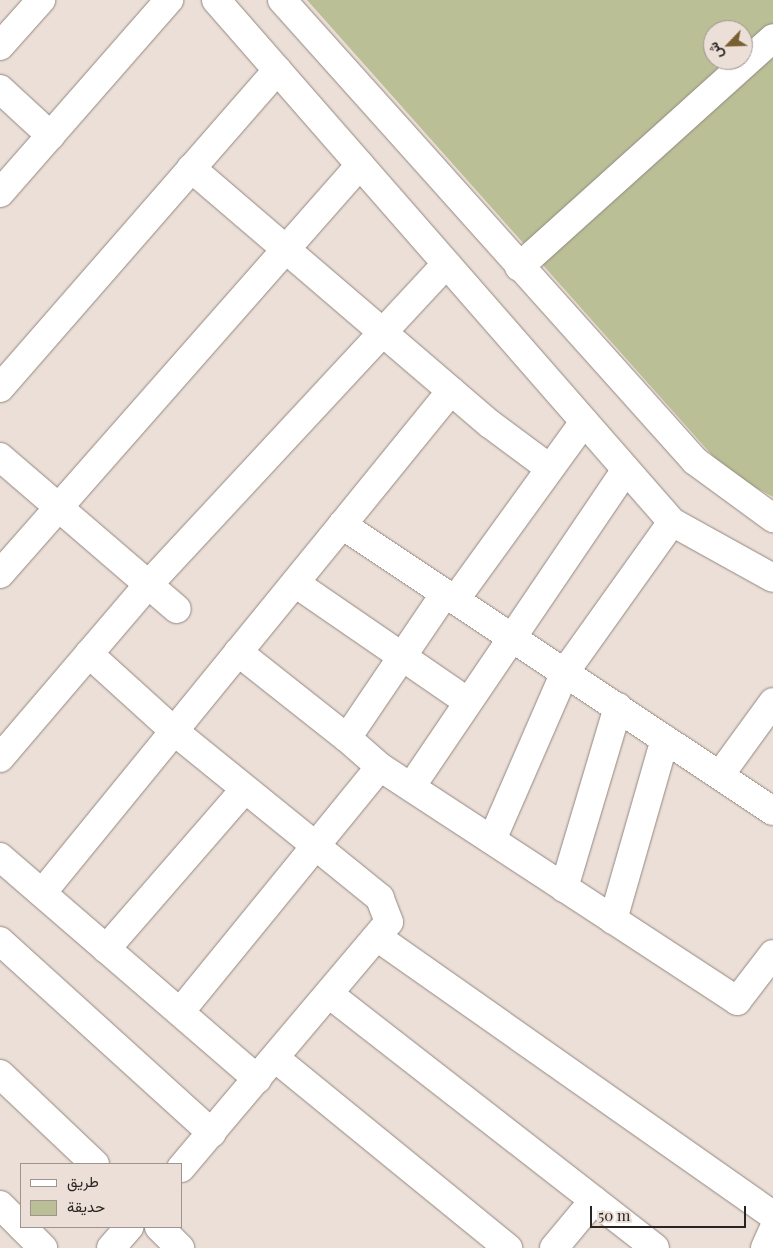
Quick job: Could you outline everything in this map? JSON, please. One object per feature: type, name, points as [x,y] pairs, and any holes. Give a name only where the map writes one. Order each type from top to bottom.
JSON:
[{"type":"street","points":[[0,46],[41,0]]},
{"type":"street","points":[[0,193],[169,0]]},
{"type":"street","points":[[216,0],[672,522],[773,578]]},
{"type":"street","points":[[282,0],[519,267],[695,461],[773,518]]},
{"type":"street","points":[[519,267],[773,38]]},
{"type":"street","points":[[0,388],[277,70]]},
{"type":"street","points":[[0,89],[50,136]]},
{"type":"street","points":[[0,574],[360,165]]},
{"type":"street","points":[[192,168],[451,391],[540,461]]},
{"type":"street","points":[[0,758],[148,585],[446,264]]},
{"type":"street","points":[[42,894],[451,391]]},
{"type":"street","points":[[347,738],[402,656],[584,422]]},
{"type":"street","points":[[0,458],[177,610]]},
{"type":"street","points":[[411,787],[510,636],[626,470]]},
{"type":"street","points":[[492,840],[565,672],[672,522]]},
{"type":"street","points":[[342,525],[773,811]]},
{"type":"street","points":[[295,583],[467,701]]},
{"type":"street","points":[[238,652],[347,738],[380,767],[737,1001],[773,954]]},
{"type":"street","points":[[89,654],[174,731],[244,790],[380,898],[389,922],[182,1167]]},
{"type":"street","points":[[720,775],[773,702]]},
{"type":"street","points":[[564,888],[618,708]]},
{"type":"street","points":[[613,920],[665,739]]},
{"type":"street","points":[[180,1012],[380,767]]},
{"type":"street","points":[[106,949],[244,790]]},
{"type":"street","points":[[0,857],[257,1079]]},
{"type":"street","points":[[377,938],[773,1215]]},
{"type":"street","points":[[0,941],[212,1133]]},
{"type":"street","points":[[329,994],[655,1248]]},
{"type":"street","points":[[275,1058],[508,1248]]},
{"type":"street","points":[[0,1074],[94,1163]]},
{"type":"street","points":[[554,1248],[594,1200]]},
{"type":"street","points":[[0,1205],[20,1226]]},
{"type":"street","points":[[22,1228],[43,1248]]},
{"type":"street","points":[[111,1248],[128,1228]]},
{"type":"street","points":[[160,1228],[180,1248]]},
{"type":"street","points":[[765,1248],[773,1230]]},
{"type":"green space","points":[[307,0],[773,0],[773,497],[727,472]]}]
